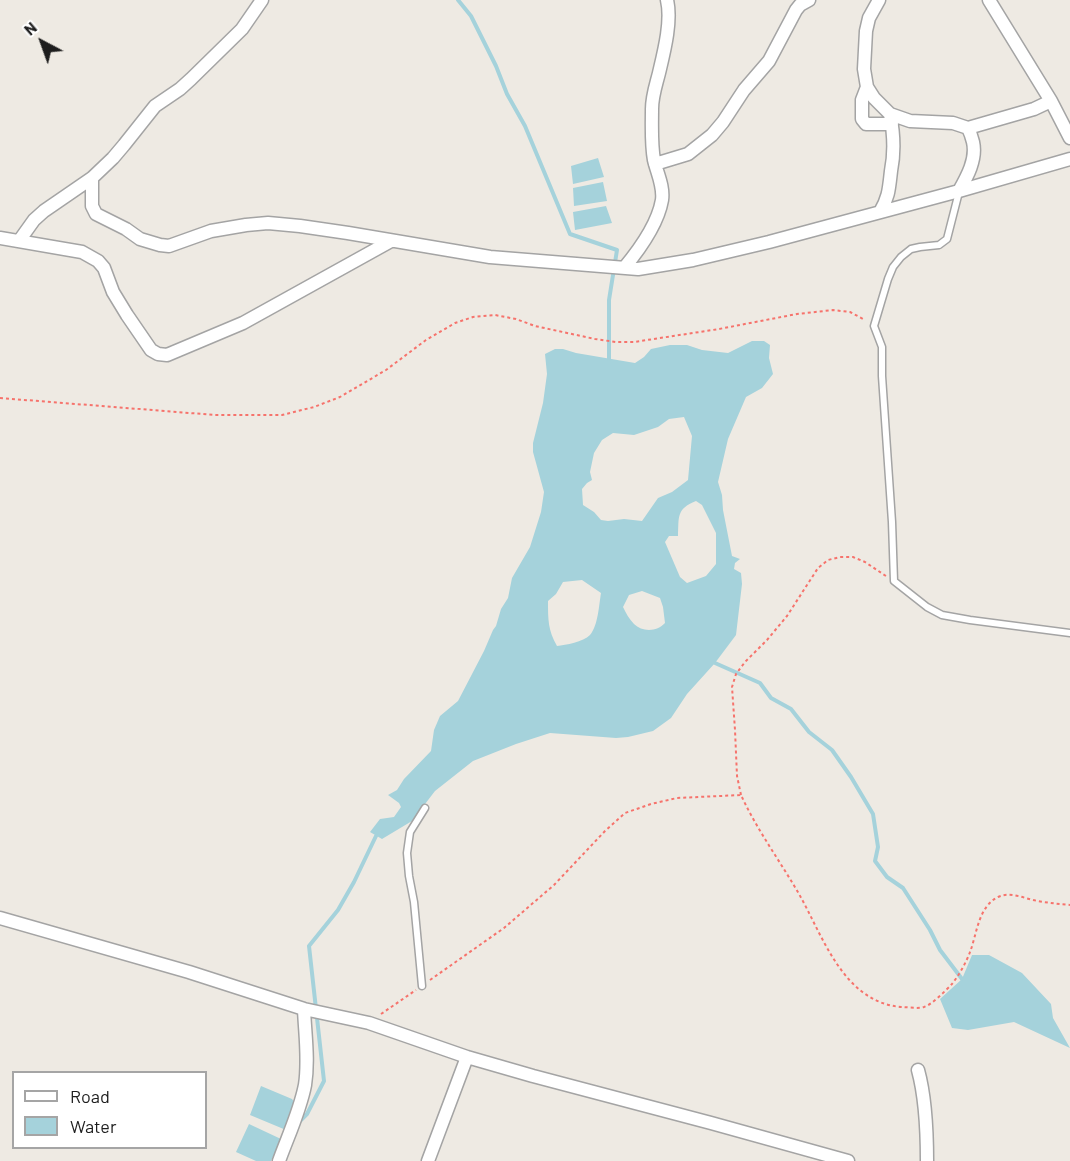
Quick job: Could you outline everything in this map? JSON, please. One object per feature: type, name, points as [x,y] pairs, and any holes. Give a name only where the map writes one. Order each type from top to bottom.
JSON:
[{"type":"street","points":[[19,241],[34,220],[44,211],[92,178],[124,146],[155,106],[186,84],[242,29],[262,0]]},
{"type":"street","points":[[624,268],[643,243],[660,207],[662,192],[652,140],[652,101],[669,17],[667,0]]},
{"type":"street","points":[[879,0],[869,18],[866,31],[864,69],[867,87],[891,119],[894,134],[894,160],[887,200],[880,212]]},
{"type":"street","points":[[989,0],[1051,101],[1070,138]]},
{"type":"street","points":[[655,164],[688,154],[712,135],[744,90],[769,61],[801,2]]},
{"type":"street","points":[[867,87],[862,100],[862,119],[866,124],[891,119],[953,123],[968,128],[1028,111],[1051,101]]},
{"type":"street","points":[[959,191],[967,178],[973,160],[974,143],[968,128]]},
{"type":"street","points":[[92,178],[92,206],[96,214],[140,239],[160,245],[169,246],[211,231],[268,223],[300,226],[490,257],[624,268],[652,267],[693,260],[818,230],[1070,159]]},
{"type":"street","points":[[0,238],[82,252],[98,261],[104,268],[113,292],[151,350],[167,355],[243,322],[392,241]]},
{"type":"street","points":[[0,918],[189,972],[304,1009],[369,1023],[467,1057],[848,1161]]},
{"type":"street","points":[[279,1161],[300,1104],[305,1083],[307,1043],[304,1009]]},
{"type":"street","points":[[428,1161],[467,1057]]},
{"type":"street","points":[[918,1070],[926,1130],[927,1161]]},
{"type":"lane","points":[[959,191],[946,238],[939,245],[911,249],[894,267],[888,279],[874,326],[882,347],[894,581],[927,607],[942,615],[1070,633]]},
{"type":"lane","points":[[422,986],[414,903],[406,854],[410,832],[426,808]]},
{"type":"path","points":[[0,398],[215,416],[282,416],[340,397],[386,370],[426,340],[455,323],[472,317],[495,315],[595,339],[625,342],[676,337],[797,314],[833,310],[850,312],[864,318],[874,326]]},
{"type":"path","points":[[894,581],[853,556],[828,560],[818,568],[787,616],[736,674],[732,687],[737,776],[741,795],[750,815],[800,896],[824,944],[840,969],[853,984],[864,992],[891,1006],[924,1007],[939,997],[953,983],[969,955],[981,915],[989,904],[999,897],[1009,895],[1070,905]]},
{"type":"path","points":[[369,1023],[504,928],[554,885],[625,813],[677,798],[741,795]]},
{"type":"water","points":[[598,158],[604,177],[573,184],[571,166]]},
{"type":"water","points":[[603,182],[607,201],[574,206],[573,188]]},
{"type":"water","points":[[606,206],[612,223],[575,230],[573,212]]},
{"type":"water","points":[[752,341],[764,341],[770,345],[769,358],[773,374],[762,388],[746,397],[728,439],[718,482],[732,556],[740,559],[735,563],[734,569],[741,573],[742,584],[736,635],[687,694],[671,718],[653,731],[616,738],[550,733],[516,744],[473,761],[435,791],[412,821],[382,839],[370,832],[380,819],[394,817],[401,807],[388,795],[397,790],[404,779],[431,751],[434,730],[440,716],[458,701],[496,626],[501,609],[508,598],[512,578],[530,547],[541,512],[544,492],[533,452],[533,443],[543,403],[547,374],[545,354],[555,349],[563,349],[635,363],[651,349],[670,345],[687,345],[702,350],[728,353]],"holes":[[[684,417],[692,436],[688,480],[672,492],[658,498],[642,521],[601,520],[583,505],[582,489],[592,480],[590,472],[594,453],[602,440],[613,433],[634,435],[658,427],[669,419]],[[696,501],[702,505],[716,533],[716,564],[706,576],[687,583],[680,577],[665,542],[669,536],[678,536],[680,514]],[[582,580],[601,593],[596,621],[590,635],[579,641],[557,646],[549,625],[548,601],[556,594],[563,582]],[[642,591],[660,598],[665,623],[654,629],[645,630],[637,627],[623,607],[629,595]]]},
{"type":"water","points":[[972,955],[989,955],[1022,973],[1051,1004],[1053,1018],[1070,1048],[1014,1022],[968,1030],[952,1028],[940,999],[962,979]]},
{"type":"water","points":[[261,1086],[292,1099],[295,1103],[286,1130],[250,1115]]},
{"type":"water","points":[[249,1124],[281,1139],[271,1161],[256,1161],[236,1152]]},
{"type":"waterway","points":[[458,0],[471,16],[507,94],[525,126],[570,234],[617,250],[609,300],[609,359]]},
{"type":"waterway","points":[[715,663],[760,683],[771,698],[791,709],[809,732],[832,750],[873,814],[878,847],[875,861],[887,877],[903,888],[940,950],[962,979]]},
{"type":"waterway","points":[[300,1121],[307,1114],[324,1081],[309,946],[338,910],[376,836]]}]
